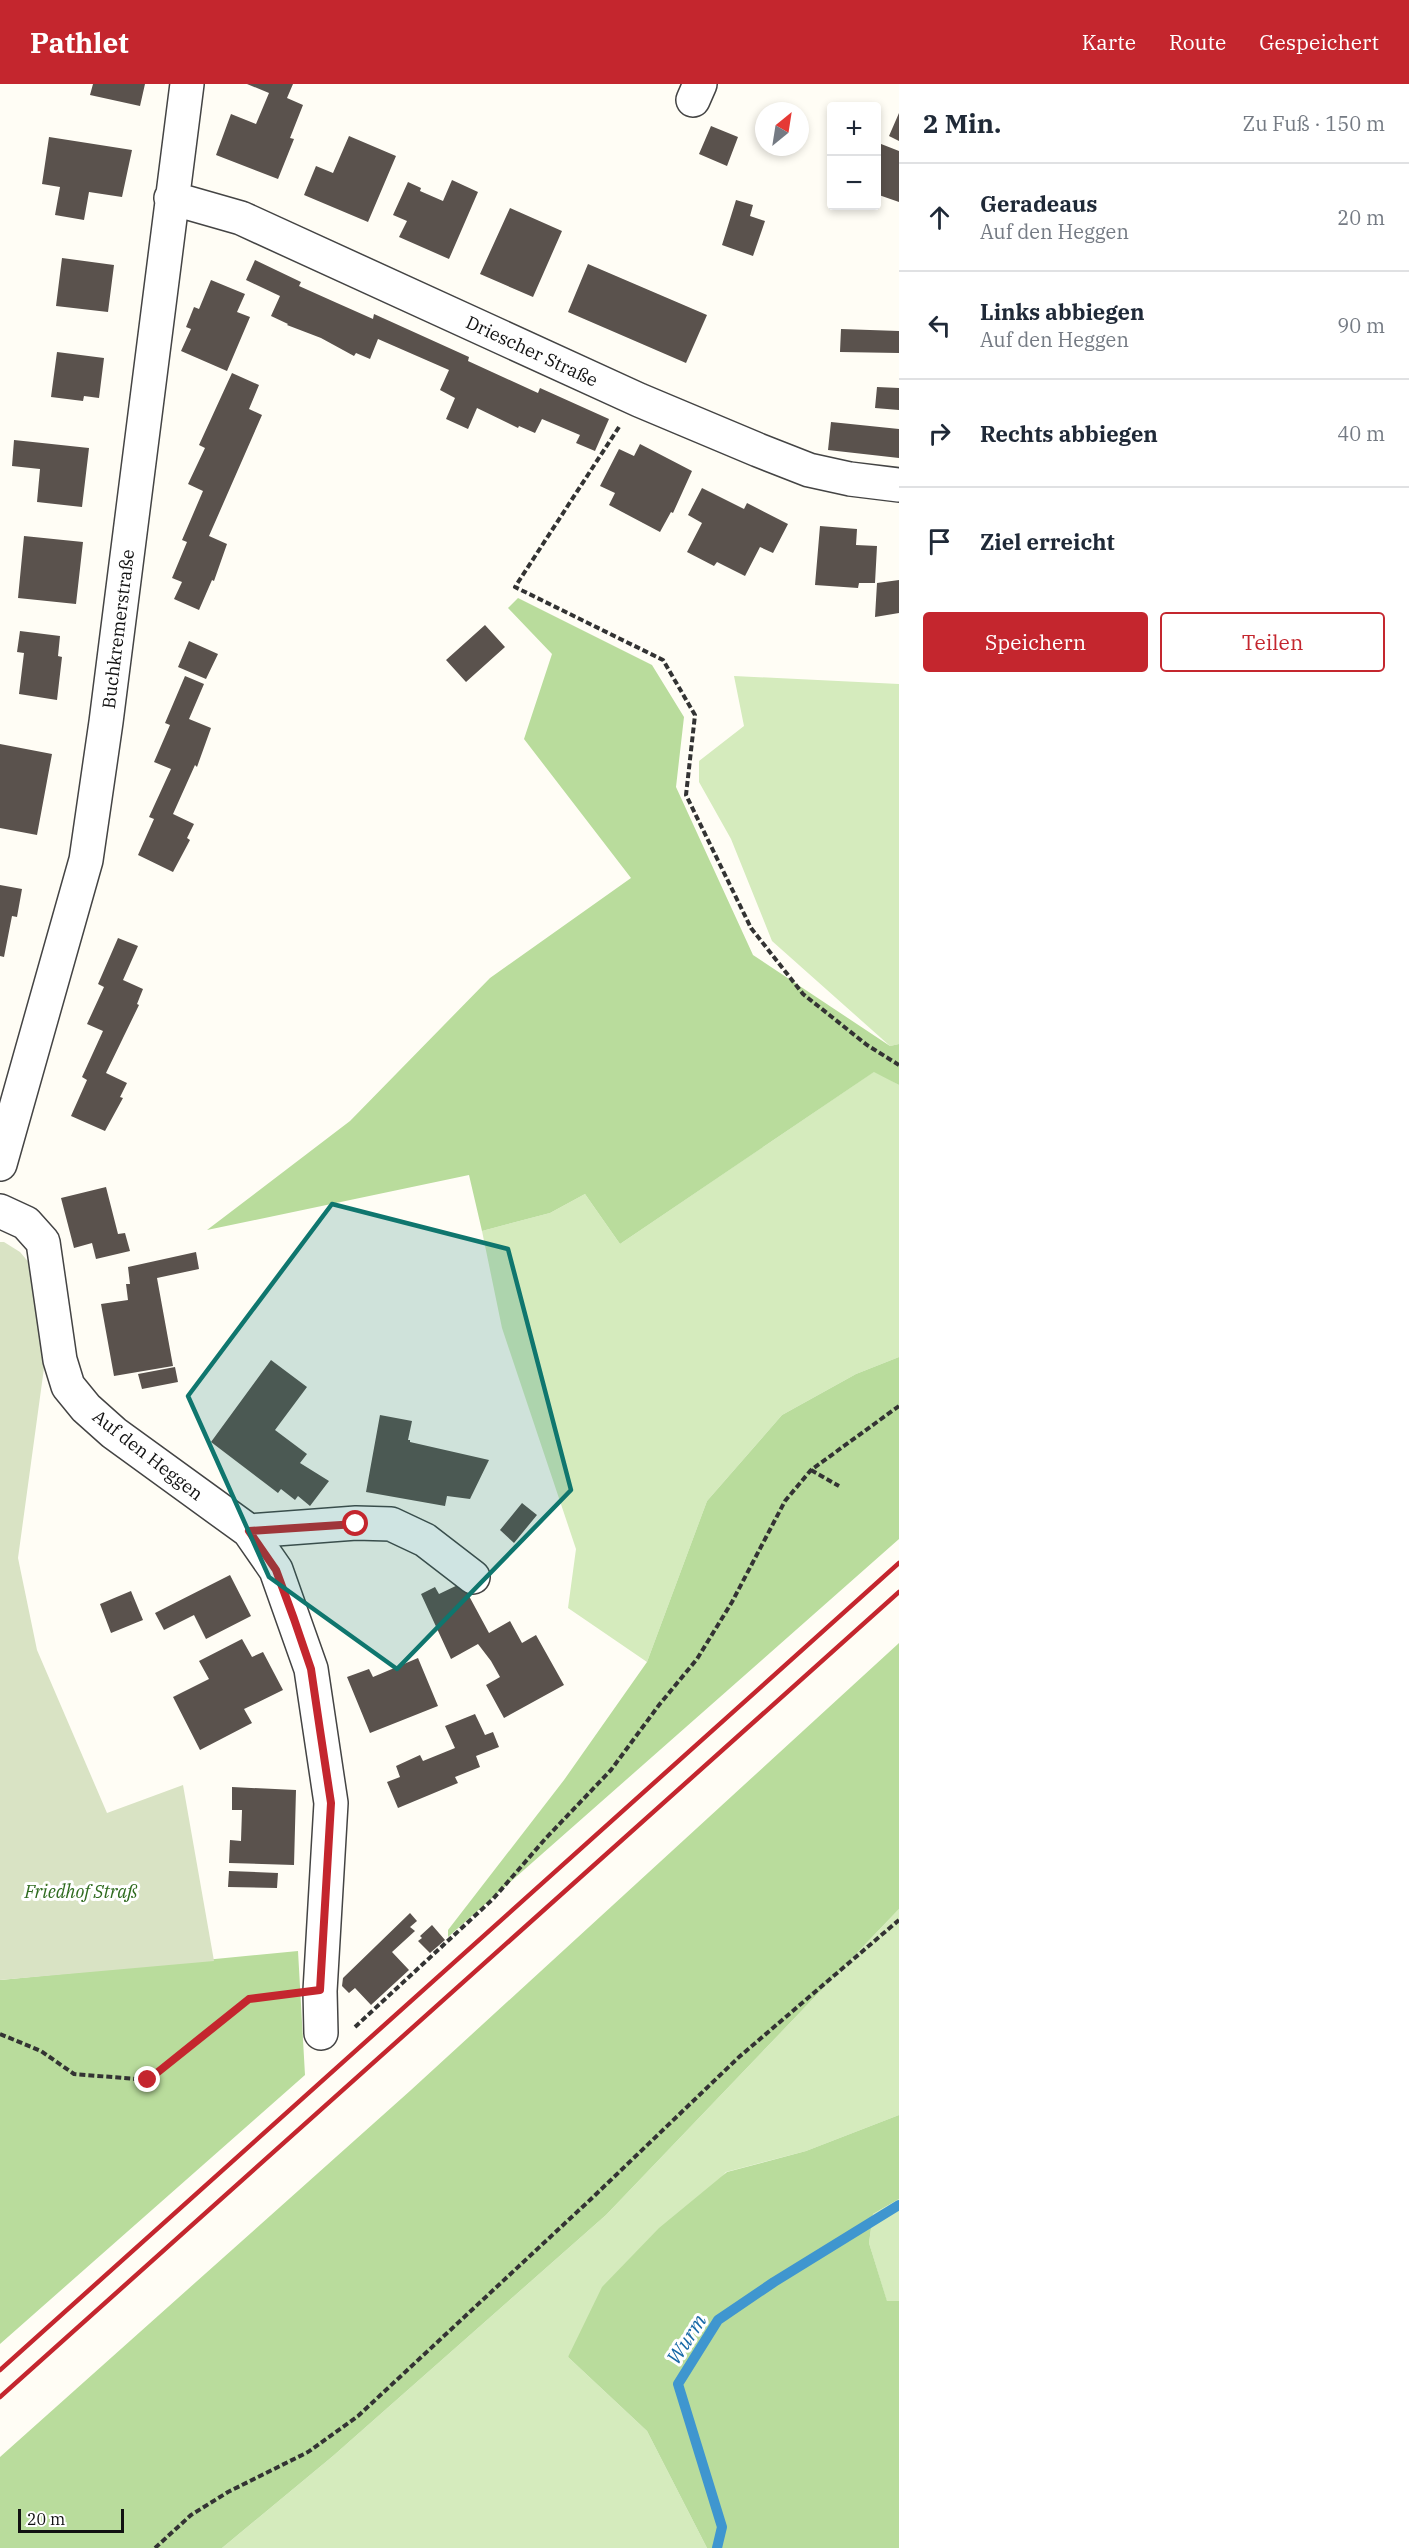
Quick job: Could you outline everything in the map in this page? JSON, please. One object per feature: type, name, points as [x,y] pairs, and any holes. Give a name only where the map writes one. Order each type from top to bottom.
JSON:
[{"type":"street","name":"Buchkremerstraße","points":[[0,1164],[86,860],[106,723],[187,84]]},
{"type":"street","name":"Driescher Straße","points":[[171,198],[242,218],[639,400],[809,470],[850,479],[899,485]]},
{"type":"street","name":"Auf den Heggen","points":[[0,1211],[26,1223],[44,1242],[60,1360],[68,1386],[86,1408],[114,1433],[249,1531],[276,1570],[311,1669],[331,1803],[320,1990],[321,2033]]},
{"type":"street","points":[[249,1531],[391,1524],[425,1540],[473,1577]]},
{"type":"path","points":[[639,400],[614,434],[515,587],[663,660],[695,715],[686,795],[751,928],[803,994],[867,1045],[899,1065]]},
{"type":"path","points":[[321,2033],[331,2049],[493,1899],[546,1838],[611,1770],[659,1704],[697,1659],[732,1602],[785,1501],[811,1470],[899,1406]]},
{"type":"path","points":[[811,1470],[839,1486]]},
{"type":"path","points":[[155,2548],[191,2515],[228,2492],[308,2452],[358,2416],[591,2199],[739,2057],[899,1920]]},
{"type":"path","points":[[0,2034],[41,2051],[74,2074],[148,2080],[249,1999],[320,1990]]},
{"type":"highlighted area","points":[[332,1204],[508,1249],[571,1490],[397,1669],[269,1577],[188,1396]]},
{"type":"green space","points":[[518,598],[652,665],[684,717],[676,787],[753,955],[890,1046],[899,1044],[899,1085],[874,1072],[620,1244],[585,1194],[550,1213],[482,1231],[469,1175],[207,1230],[350,1121],[490,978],[631,878],[524,739],[552,654],[508,608]]},
{"type":"green space","points":[[734,676],[899,684],[899,1044],[890,1046],[772,941],[731,839],[699,782],[699,761],[744,726]]},
{"type":"green space","points":[[875,1071],[899,1085],[899,1357],[856,1374],[782,1415],[707,1501],[647,1662],[568,1608],[576,1549],[502,1328],[482,1231],[550,1213],[585,1194],[620,1244]]},
{"type":"green space","name":"Friedhof Straß","points":[[0,1242],[20,1252],[36,1271],[45,1305],[44,1368],[18,1558],[37,1650],[107,1813],[183,1785],[214,1961],[0,1980]]},
{"type":"green space","points":[[899,1357],[899,1539],[448,1937],[448,1930],[564,1780],[647,1662],[707,1501],[782,1415],[856,1374]]},
{"type":"green space","points":[[899,1643],[899,1909],[606,2215],[333,2456],[222,2548],[0,2548],[0,2457],[411,2090]]},
{"type":"green space","points":[[899,1909],[899,2115],[806,2151],[726,2172],[568,2357],[647,2431],[707,2548],[222,2548],[333,2456],[606,2215]]},
{"type":"green space","points":[[298,1951],[305,2075],[0,2344],[0,1980]]},
{"type":"green space","points":[[899,2115],[899,2199],[873,2214],[869,2243],[887,2301],[899,2301],[899,2548],[707,2548],[647,2431],[568,2357],[602,2287],[659,2228],[727,2172],[806,2151]]},
{"type":"green space","points":[[899,2199],[899,2301],[887,2302],[869,2243],[873,2214]]},
{"type":"building","points":[[93,84],[145,84],[140,106],[90,95]]},
{"type":"building","points":[[247,84],[293,84],[287,98],[303,105],[290,138],[294,139],[278,179],[216,155],[231,114],[256,124],[269,93]]},
{"type":"building","points":[[899,113],[899,141],[889,136]]},
{"type":"building","points":[[711,126],[738,137],[727,166],[699,154]]},
{"type":"building","points":[[349,136],[396,156],[368,222],[304,195],[316,166],[333,173]]},
{"type":"building","points":[[49,137],[132,150],[122,197],[89,192],[84,220],[55,215],[60,187],[42,184]]},
{"type":"building","points":[[881,144],[899,151],[899,202],[881,196]]},
{"type":"building","points":[[452,180],[478,192],[449,259],[399,237],[407,221],[393,215],[408,182],[421,188],[420,191],[443,201]]},
{"type":"building","points":[[736,200],[753,205],[750,216],[765,221],[753,256],[722,245]]},
{"type":"building","points":[[510,208],[562,231],[533,297],[480,274]]},
{"type":"building","points":[[62,258],[114,265],[108,312],[56,306]]},
{"type":"building","points":[[255,260],[301,282],[299,286],[373,319],[374,314],[469,357],[468,361],[538,393],[540,388],[609,419],[595,451],[576,443],[580,435],[542,419],[535,433],[519,426],[518,428],[477,408],[468,429],[446,419],[455,398],[440,390],[449,370],[378,339],[370,359],[356,353],[354,356],[321,338],[271,316],[280,296],[246,280]]},
{"type":"building","points":[[588,264],[707,315],[686,363],[568,312]]},
{"type":"building","points":[[211,280],[245,294],[237,312],[250,317],[227,371],[181,351],[191,329],[186,327],[194,307],[199,309]]},
{"type":"building","points":[[841,329],[899,331],[899,353],[840,352]]},
{"type":"building","points":[[57,352],[104,358],[99,398],[84,396],[83,401],[51,397]]},
{"type":"building","points":[[232,373],[259,385],[249,409],[262,415],[209,536],[227,544],[214,581],[212,580],[199,610],[174,599],[182,582],[172,578],[187,542],[182,540],[203,491],[188,484],[205,448],[199,445]]},
{"type":"building","points":[[877,387],[899,388],[899,410],[875,408]]},
{"type":"building","points":[[831,422],[899,429],[899,458],[828,450]]},
{"type":"building","points":[[14,440],[89,448],[82,507],[37,502],[40,469],[12,466]]},
{"type":"building","points":[[640,444],[692,471],[673,513],[671,512],[660,532],[609,505],[615,493],[600,486],[619,449],[634,456]]},
{"type":"building","points":[[702,488],[744,509],[747,503],[788,524],[773,553],[760,547],[745,576],[717,562],[714,566],[687,552],[702,523],[688,515]]},
{"type":"building","points":[[820,526],[857,529],[856,545],[877,546],[875,583],[859,583],[858,588],[815,585]]},
{"type":"building","points":[[24,536],[83,542],[76,604],[18,598]]},
{"type":"building","points":[[899,580],[899,613],[875,617],[877,583]]},
{"type":"building","points":[[485,625],[505,647],[466,682],[446,660]]},
{"type":"building","points":[[20,631],[60,636],[58,656],[62,657],[57,700],[19,694],[24,653],[17,652]]},
{"type":"building","points":[[189,641],[218,654],[206,679],[178,667]]},
{"type":"building","points":[[185,676],[204,684],[189,719],[211,728],[197,767],[195,765],[173,814],[194,824],[187,838],[190,840],[173,872],[138,855],[154,819],[149,817],[171,769],[154,762],[170,725],[165,723]]},
{"type":"building","points":[[0,744],[52,754],[37,835],[0,828]]},
{"type":"building","points":[[0,885],[22,889],[17,917],[12,916],[4,957],[0,956]]},
{"type":"building","points":[[118,938],[138,946],[123,980],[143,989],[137,1004],[139,1005],[106,1073],[127,1083],[120,1097],[123,1098],[105,1131],[71,1116],[87,1080],[82,1077],[103,1031],[87,1024],[104,987],[98,984]]},
{"type":"building","points":[[106,1187],[118,1234],[125,1233],[130,1251],[96,1259],[92,1243],[74,1248],[61,1198]]},
{"type":"building","points":[[196,1252],[199,1269],[157,1278],[173,1366],[114,1376],[101,1304],[128,1300],[126,1284],[130,1284],[128,1267]]},
{"type":"building","points":[[271,1360],[307,1387],[275,1430],[307,1454],[300,1463],[329,1481],[310,1506],[298,1496],[295,1500],[281,1489],[278,1493],[211,1442]]},
{"type":"building","points":[[175,1367],[178,1382],[142,1389],[138,1374]]},
{"type":"building","points":[[380,1415],[412,1421],[408,1440],[410,1442],[489,1460],[470,1499],[447,1496],[445,1506],[366,1492]]},
{"type":"building","points":[[522,1503],[537,1515],[514,1543],[500,1530]]},
{"type":"building","points":[[230,1575],[251,1616],[206,1639],[194,1615],[164,1630],[155,1613]]},
{"type":"building","points":[[462,1583],[489,1633],[510,1621],[522,1643],[536,1635],[564,1685],[504,1718],[486,1685],[500,1677],[491,1661],[478,1644],[451,1659],[421,1594],[435,1587],[439,1594]]},
{"type":"building","points":[[131,1591],[143,1620],[111,1633],[100,1604]]},
{"type":"building","points":[[242,1639],[252,1657],[263,1652],[283,1690],[244,1709],[252,1723],[200,1750],[173,1697],[209,1679],[199,1661]]},
{"type":"building","points":[[418,1658],[438,1706],[370,1733],[347,1677],[369,1669],[373,1677]]},
{"type":"building","points":[[475,1714],[485,1735],[493,1732],[499,1747],[476,1756],[480,1767],[455,1777],[458,1783],[398,1808],[387,1782],[400,1777],[396,1766],[420,1755],[423,1761],[455,1748],[445,1726]]},
{"type":"building","points":[[232,1787],[296,1790],[294,1865],[229,1863],[230,1840],[241,1841],[242,1810],[232,1810]]},
{"type":"building","points":[[229,1871],[278,1873],[277,1888],[228,1887]]},
{"type":"building","points":[[410,1913],[417,1921],[410,1927],[415,1931],[392,1952],[409,1970],[371,2005],[355,1988],[349,1993],[342,1986],[343,1978]]},
{"type":"building","points":[[432,1925],[445,1940],[430,1953],[418,1941]]},
{"type":"waterway","name":"Wurm","points":[[717,2548],[722,2527],[678,2384],[718,2320],[774,2282],[899,2205]]},
{"type":"railway","points":[[0,2370],[899,1563]]},
{"type":"railway","points":[[0,2397],[899,1592]]},
{"type":"route","points":[[148,2080],[249,1999],[320,1990],[331,1803],[311,1669],[276,1570],[249,1531],[356,1524]]}]
